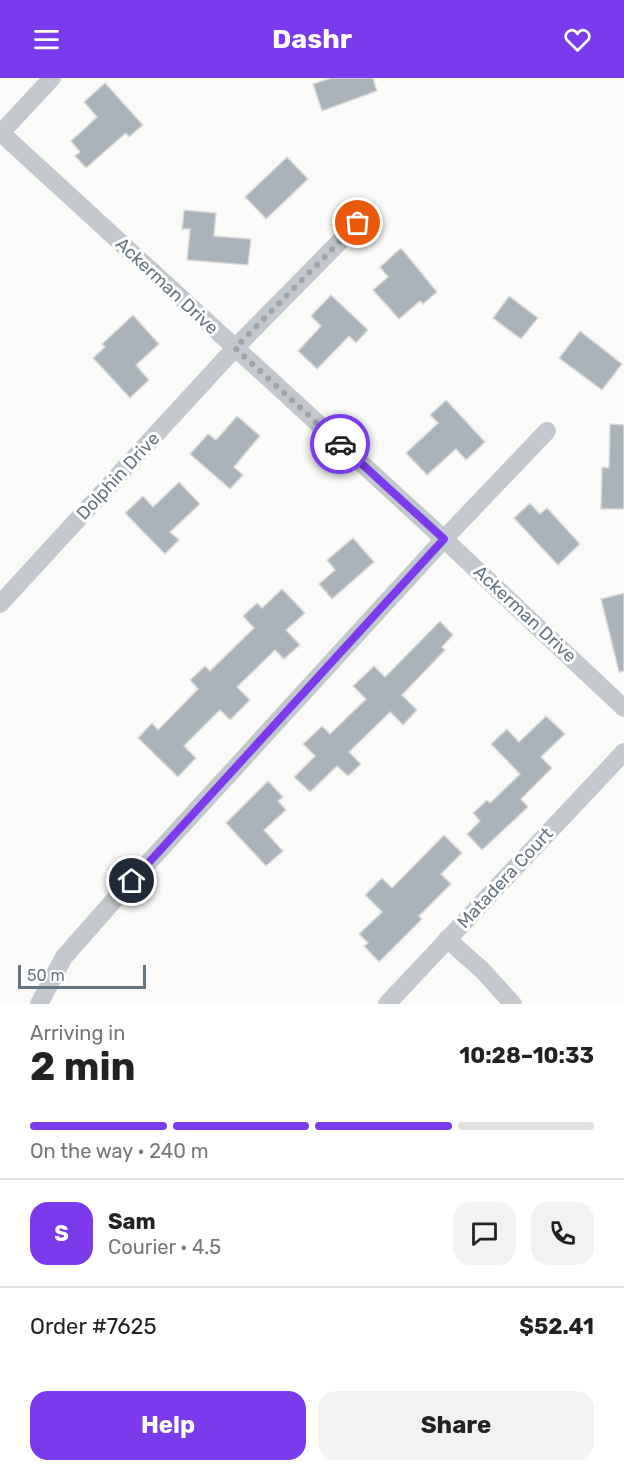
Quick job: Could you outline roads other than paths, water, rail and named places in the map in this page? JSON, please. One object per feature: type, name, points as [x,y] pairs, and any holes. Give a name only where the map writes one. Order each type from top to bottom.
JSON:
[{"type":"street","points":[[0,133],[52,78]]},
{"type":"street","name":"Ackerman Drive","points":[[0,133],[444,539],[624,708]]},
{"type":"street","name":"Dolphin Drive","points":[[0,604],[235,348],[358,223]]},
{"type":"street","points":[[39,1004],[64,957],[444,539],[547,431]]},
{"type":"street","name":"Matadera Court","points":[[387,1004],[624,752]]},
{"type":"street","points":[[447,939],[482,969],[513,1004]]}]
